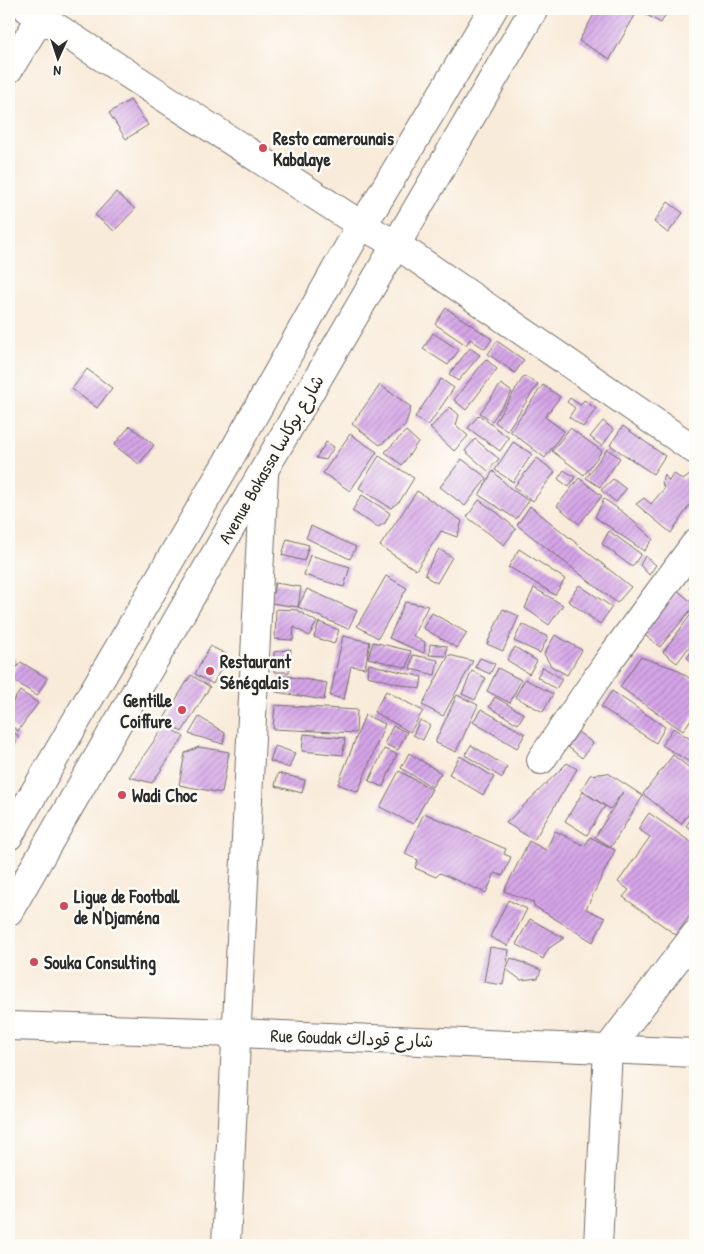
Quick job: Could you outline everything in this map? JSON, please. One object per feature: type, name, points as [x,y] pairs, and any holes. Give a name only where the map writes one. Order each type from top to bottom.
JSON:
[{"type":"street","name":"Avenue Bokassa شارع بوكاسا","points":[[9,836],[228,461],[361,225],[374,207],[493,9]]},
{"type":"street","name":"Avenue Bokassa شارع بوكاسا","points":[[9,911],[534,9]]},
{"type":"street","points":[[9,69],[38,12],[361,225],[396,245],[695,450]]},
{"type":"street","points":[[226,1245],[264,470]]},
{"type":"street","points":[[541,760],[610,659],[695,544]]},
{"type":"street","points":[[598,1245],[608,1049],[695,935]]},
{"type":"street","name":"Rue Goudak شارع قوداك","points":[[9,1026],[237,1033],[695,1053]]},
{"type":"building","points":[[597,9],[669,9],[661,23],[638,10],[610,59],[579,41]]},
{"type":"building","points":[[130,100],[148,125],[126,139],[109,113]]},
{"type":"building","points":[[116,192],[135,209],[114,231],[95,215]]},
{"type":"building","points":[[668,202],[683,213],[668,233],[654,222]]},
{"type":"building","points":[[446,308],[492,339],[485,349],[470,339],[466,345],[435,324]]},
{"type":"building","points":[[433,333],[459,350],[448,365],[423,349]]},
{"type":"building","points":[[497,341],[524,360],[515,373],[488,354]]},
{"type":"building","points":[[470,348],[480,355],[458,381],[449,374]]},
{"type":"building","points":[[486,359],[497,369],[466,410],[454,400]]},
{"type":"building","points":[[87,369],[112,388],[97,408],[72,389]]},
{"type":"building","points":[[524,376],[538,384],[507,431],[495,422]]},
{"type":"building","points":[[441,379],[454,388],[428,426],[415,417]]},
{"type":"building","points":[[501,384],[512,392],[492,421],[480,413]]},
{"type":"building","points":[[380,385],[411,407],[405,426],[380,445],[352,424]]},
{"type":"building","points":[[543,385],[560,397],[545,417],[564,431],[545,458],[510,431]]},
{"type":"building","points":[[570,398],[580,405],[584,400],[596,409],[583,427],[569,417],[575,408],[567,402]]},
{"type":"building","points":[[450,407],[459,415],[456,425],[468,436],[454,451],[430,428]]},
{"type":"building","points":[[479,415],[509,438],[500,451],[468,428]]},
{"type":"building","points":[[603,421],[614,430],[602,446],[590,437]]},
{"type":"building","points":[[130,426],[154,445],[139,464],[114,445]]},
{"type":"building","points":[[623,426],[665,456],[653,474],[610,445]]},
{"type":"building","points":[[570,428],[602,451],[584,475],[552,451]]},
{"type":"building","points":[[406,431],[418,442],[402,465],[385,452]]},
{"type":"building","points":[[350,434],[377,452],[350,491],[323,473]]},
{"type":"building","points":[[475,439],[499,459],[488,471],[465,451]]},
{"type":"building","points":[[326,442],[334,447],[326,460],[316,458]]},
{"type":"building","points":[[513,442],[532,454],[513,482],[495,470]]},
{"type":"building","points":[[607,449],[620,458],[600,487],[586,478]]},
{"type":"building","points":[[379,456],[414,478],[400,501],[391,508],[359,488]]},
{"type":"building","points":[[537,458],[555,472],[533,501],[514,487]]},
{"type":"building","points":[[462,459],[487,478],[465,506],[440,487]]},
{"type":"building","points":[[564,470],[575,477],[569,487],[558,479]]},
{"type":"building","points":[[493,471],[510,488],[529,501],[516,519],[479,495]]},
{"type":"building","points":[[673,473],[683,480],[691,474],[695,479],[695,497],[671,533],[636,504],[644,498],[651,504],[664,489],[662,482],[664,474],[669,481]]},
{"type":"building","points":[[579,478],[602,496],[579,524],[557,506]]},
{"type":"building","points":[[613,479],[626,489],[616,502],[601,490]]},
{"type":"building","points":[[417,491],[462,521],[457,537],[441,531],[416,570],[380,546]]},
{"type":"building","points":[[362,495],[390,513],[385,523],[378,527],[352,511]]},
{"type":"building","points":[[604,499],[624,513],[653,539],[644,551],[595,517]]},
{"type":"building","points":[[479,500],[516,529],[504,545],[467,517]]},
{"type":"building","points":[[530,506],[631,587],[617,603],[517,525]]},
{"type":"building","points":[[311,526],[356,547],[350,559],[306,538]]},
{"type":"building","points":[[609,531],[641,554],[632,567],[602,544]]},
{"type":"building","points":[[287,539],[309,545],[304,561],[282,555]]},
{"type":"building","points":[[439,549],[452,557],[437,583],[428,578],[425,573]]},
{"type":"building","points":[[519,549],[565,579],[555,595],[508,568]]},
{"type":"building","points":[[310,555],[350,567],[344,587],[304,575]]},
{"type":"building","points":[[645,556],[656,565],[649,575],[640,565]]},
{"type":"building","points":[[386,576],[407,588],[378,638],[357,626]]},
{"type":"building","points":[[695,577],[695,592],[689,588]]},
{"type":"building","points":[[275,583],[301,587],[298,607],[271,603]]},
{"type":"building","points":[[579,585],[612,607],[600,624],[568,601]]},
{"type":"building","points":[[534,588],[563,605],[549,625],[525,608]]},
{"type":"building","points":[[307,589],[357,611],[348,629],[298,607]]},
{"type":"building","points":[[677,590],[695,605],[660,647],[642,633]]},
{"type":"building","points":[[405,602],[428,606],[413,636],[425,642],[424,653],[389,638]]},
{"type":"building","points":[[276,609],[297,610],[317,622],[309,636],[294,627],[293,640],[275,639]]},
{"type":"building","points":[[503,609],[519,616],[503,651],[487,644]]},
{"type":"building","points":[[695,609],[695,639],[677,663],[663,652]]},
{"type":"building","points":[[432,613],[467,633],[457,648],[423,628]]},
{"type":"building","points":[[319,622],[339,630],[334,644],[314,637]]},
{"type":"building","points":[[522,624],[548,637],[540,653],[514,641]]},
{"type":"building","points":[[555,635],[582,650],[567,675],[551,666],[544,654]]},
{"type":"building","points":[[343,636],[370,642],[365,668],[351,666],[344,699],[330,696]]},
{"type":"building","points":[[373,642],[411,651],[407,668],[368,658]]},
{"type":"building","points":[[430,644],[447,646],[446,656],[429,655]]},
{"type":"building","points":[[210,646],[228,655],[213,684],[195,674]]},
{"type":"building","points":[[695,646],[695,664],[687,658]]},
{"type":"building","points":[[515,647],[537,661],[529,674],[507,660]]},
{"type":"building","points":[[291,649],[289,672],[274,672],[274,652]]},
{"type":"building","points":[[413,655],[438,660],[435,675],[410,669]]},
{"type":"building","points":[[449,655],[473,661],[443,716],[422,705]]},
{"type":"building","points":[[9,657],[16,659],[9,678]]},
{"type":"building","points":[[640,657],[676,669],[695,682],[695,713],[683,731],[620,687]]},
{"type":"building","points":[[480,658],[495,664],[490,674],[475,667]]},
{"type":"building","points":[[21,662],[47,678],[37,696],[9,677]]},
{"type":"building","points":[[369,664],[422,677],[420,689],[367,676]]},
{"type":"building","points":[[543,667],[562,679],[556,689],[537,677]]},
{"type":"building","points":[[498,668],[521,680],[510,703],[487,691]]},
{"type":"building","points":[[472,671],[486,678],[475,700],[462,694]]},
{"type":"building","points":[[191,675],[210,687],[182,732],[163,720]]},
{"type":"building","points":[[279,675],[327,683],[324,700],[276,692]]},
{"type":"building","points":[[525,679],[553,694],[543,712],[515,697]]},
{"type":"building","points":[[20,691],[38,703],[18,731],[9,724],[9,707]]},
{"type":"building","points":[[386,691],[423,711],[410,732],[374,712]]},
{"type":"building","points":[[612,691],[665,727],[656,743],[601,707]]},
{"type":"building","points":[[457,695],[478,705],[456,752],[436,743],[436,740]]},
{"type":"building","points":[[495,697],[524,714],[518,724],[489,707]]},
{"type":"building","points":[[275,705],[357,710],[356,733],[273,729]]},
{"type":"building","points":[[481,709],[525,734],[517,748],[473,722]]},
{"type":"building","points":[[365,715],[385,724],[358,792],[338,784]]},
{"type":"building","points":[[199,717],[225,733],[223,744],[189,734]]},
{"type":"building","points":[[420,720],[430,725],[423,740],[413,735]]},
{"type":"building","points":[[165,725],[184,737],[152,783],[129,777]]},
{"type":"building","points":[[393,726],[407,732],[398,750],[384,744]]},
{"type":"building","points":[[673,728],[695,742],[695,806],[681,824],[643,794],[673,755],[692,770],[694,765],[662,745]]},
{"type":"building","points":[[9,730],[19,736],[9,752]]},
{"type":"building","points":[[578,732],[593,743],[582,758],[568,747]]},
{"type":"building","points":[[304,734],[345,738],[343,755],[302,751]]},
{"type":"building","points":[[471,745],[507,767],[502,778],[465,755]]},
{"type":"building","points":[[275,746],[295,753],[289,768],[270,761]]},
{"type":"building","points":[[199,747],[229,752],[222,793],[179,785],[185,753]]},
{"type":"building","points":[[384,749],[397,754],[383,787],[369,781]]},
{"type":"building","points":[[409,753],[441,773],[432,787],[401,768]]},
{"type":"building","points":[[460,756],[494,777],[483,795],[449,774]]},
{"type":"building","points":[[567,763],[577,769],[534,840],[506,823]]},
{"type":"building","points":[[399,771],[432,789],[413,824],[380,807]]},
{"type":"building","points":[[278,773],[305,780],[302,793],[275,786]]},
{"type":"building","points":[[608,773],[643,796],[611,847],[595,837],[623,792],[610,809],[581,790],[590,775]]},
{"type":"building","points":[[583,792],[605,806],[587,835],[565,821]]},
{"type":"building","points":[[424,813],[506,849],[504,854],[511,857],[503,876],[495,873],[486,893],[440,873],[436,877],[415,868],[418,860],[405,854]]},
{"type":"building","points":[[649,813],[695,845],[695,909],[676,935],[623,897],[629,890],[618,882],[650,837],[638,829]]},
{"type":"building","points":[[695,813],[695,832],[686,826]]},
{"type":"building","points":[[555,831],[585,846],[590,837],[615,850],[586,909],[605,918],[593,942],[534,906],[533,902],[504,891],[529,841],[546,850]]},
{"type":"building","points":[[508,900],[527,909],[508,946],[490,937]]},
{"type":"building","points":[[530,919],[564,938],[548,949],[543,959],[516,944]]},
{"type":"building","points":[[490,947],[509,950],[503,985],[484,982]]},
{"type":"building","points":[[511,958],[541,970],[538,978],[521,980],[506,969]]},
{"type":"place","name":"Resto camerounais Kabalaye","points":[[263,148]]},
{"type":"place","name":"Restaurant Sénégalais","points":[[210,671]]},
{"type":"place","name":"Gentille Coiffure","points":[[182,710]]},
{"type":"place","name":"Wadi Choc","points":[[122,795]]},
{"type":"place","name":"Ligue de Football de N'Djaména","points":[[64,906]]},
{"type":"place","name":"Souka Consulting","points":[[34,962]]}]
